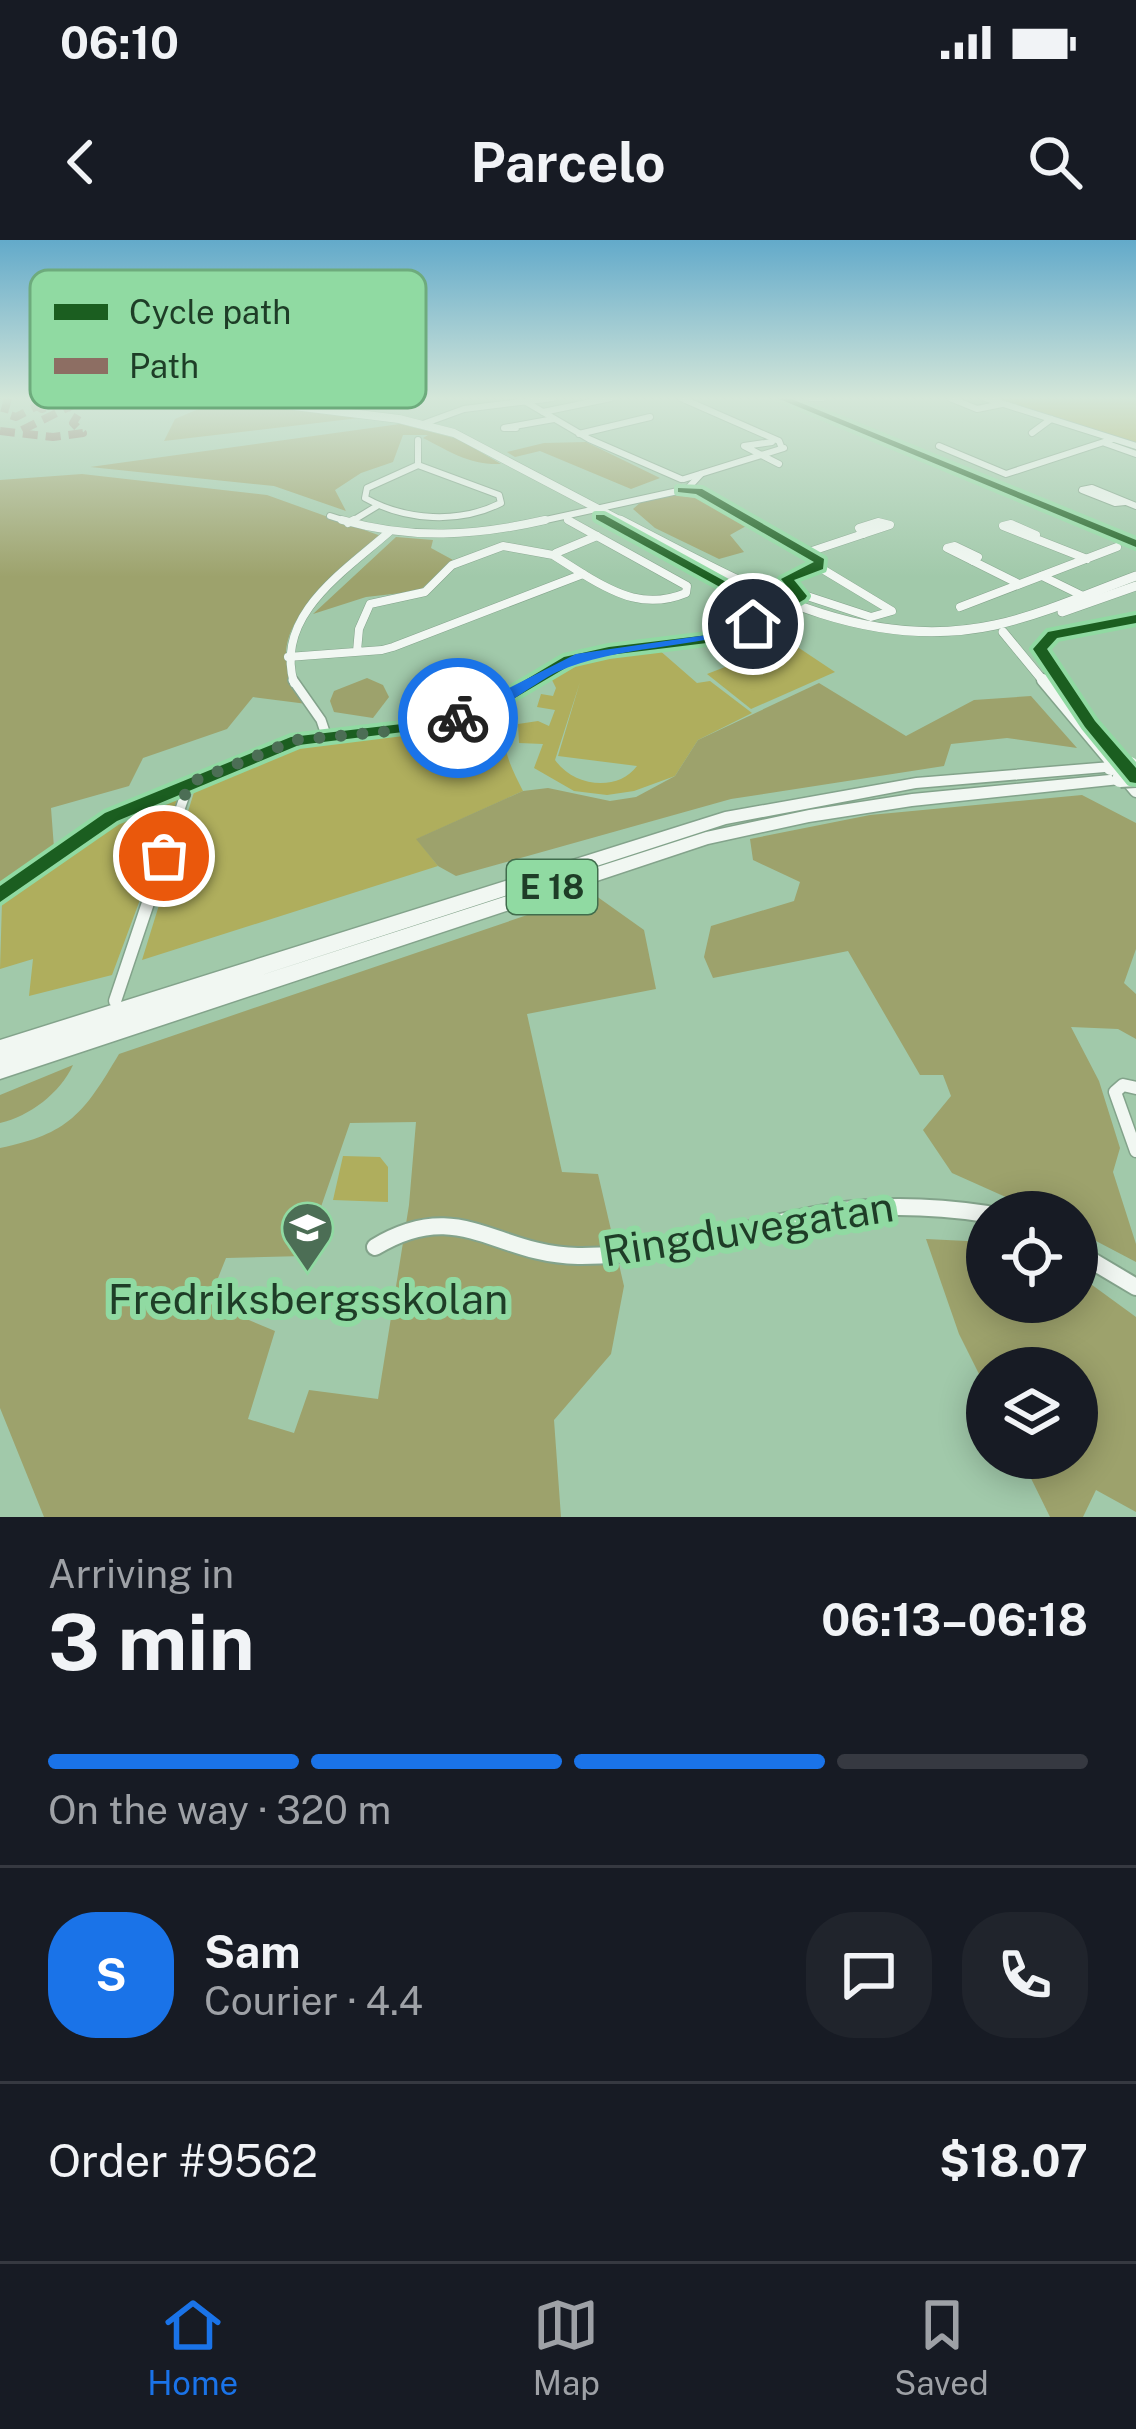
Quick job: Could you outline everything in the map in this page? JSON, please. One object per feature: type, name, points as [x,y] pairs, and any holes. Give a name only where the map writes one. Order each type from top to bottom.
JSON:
[{"type":"highway","name":"E 18","points":[[0,1050],[724,818],[916,783],[1128,774]]},
{"type":"highway","name":"E 18","points":[[0,1069],[706,838],[794,816],[918,796],[1128,774]]},
{"type":"main road","points":[[502,458],[783,608],[838,628],[901,638],[1002,634],[1136,586]]},
{"type":"main road","points":[[783,608],[906,630],[1002,634],[1136,576]]},
{"type":"main road","points":[[1002,634],[1128,774]]},
{"type":"street","points":[[418,458],[418,465]]},
{"type":"street","points":[[623,458],[678,490]]},
{"type":"street","points":[[595,508],[666,481],[763,458]]},
{"type":"street","points":[[766,458],[779,464]]},
{"type":"street","points":[[965,458],[1003,474],[1056,458]]},
{"type":"street","points":[[418,465],[442,468],[459,481],[499,495],[501,503],[479,514],[453,518],[377,506],[365,498],[367,488],[418,465]]},
{"type":"street","points":[[696,486],[700,474]]},
{"type":"street","points":[[682,478],[820,561],[819,567]]},
{"type":"street","points":[[330,516],[389,532],[447,538],[488,535],[696,486]]},
{"type":"street","points":[[1125,502],[1115,503],[1082,490],[1089,487],[1136,506]]},
{"type":"street","points":[[348,523],[377,506]]},
{"type":"street","points":[[357,652],[358,629],[370,604],[423,593],[450,566],[498,548],[523,545],[556,553],[584,574],[640,602],[661,602],[686,593],[688,586],[680,580],[567,518]]},
{"type":"street","points":[[326,735],[325,724],[291,676],[288,657],[301,618],[389,532]]},
{"type":"street","points":[[806,553],[863,534]]},
{"type":"street","points":[[488,535],[498,548]]},
{"type":"street","points":[[556,553],[597,536]]},
{"type":"street","points":[[1036,536],[1087,559]]},
{"type":"street","points":[[960,608],[1117,547]]},
{"type":"street","points":[[973,561],[1019,584]]},
{"type":"street","points":[[819,567],[892,611],[871,617],[789,586],[787,579],[819,567]]},
{"type":"street","points":[[288,657],[393,647],[584,574]]},
{"type":"street","points":[[1042,576],[1093,602]]},
{"type":"street","points":[[0,896],[111,817],[296,740],[438,724],[506,699],[569,661],[609,651],[710,639],[783,608],[801,594]]},
{"type":"street","points":[[115,1001],[189,783]]},
{"type":"street","points":[[1136,1088],[1123,1085],[1115,1092],[1136,1151]]},
{"type":"street","name":"Ringduvegatan","points":[[375,1247],[398,1229],[458,1226],[479,1228],[556,1255],[604,1255],[712,1240],[895,1203],[966,1210]]},
{"type":"street","points":[[1098,1264],[1136,1287]]},
{"type":"shaded area","points":[[790,642],[835,672],[751,709],[707,674]]},
{"type":"shaded area","points":[[658,649],[697,683],[710,681],[752,713],[698,740],[675,776],[634,791],[607,795],[574,791],[534,768],[543,744],[519,743],[518,724],[538,721],[549,726],[555,710],[537,707],[541,694],[553,696],[556,688],[552,680],[541,679],[585,659]],"holes":[[[580,682],[558,756],[637,766],[619,780],[596,783],[573,776],[555,760]]]},
{"type":"shaded area","points":[[505,703],[510,706],[504,728],[506,749],[523,791],[417,839],[438,866],[142,960],[195,789],[227,770],[291,748],[453,723]]},
{"type":"shaded area","points":[[179,795],[112,975],[29,996],[33,959],[0,969],[2,902],[112,821],[159,798]]},
{"type":"shaded area","points":[[343,1156],[380,1157],[388,1167],[388,1202],[333,1200]]},
{"type":"green space","points":[[158,458],[395,458],[335,490],[346,511],[274,486],[90,467]]},
{"type":"green space","points":[[464,458],[490,458],[501,464]]},
{"type":"green space","points":[[556,458],[618,458],[660,478],[631,489]]},
{"type":"green space","points":[[82,474],[267,495],[381,536],[320,591],[291,632],[286,654],[291,678],[307,704],[253,697],[227,729],[143,758],[129,786],[51,808],[54,848],[0,886],[0,480]]},
{"type":"green space","points":[[675,495],[703,499],[748,525],[730,535],[744,552],[719,559],[655,528],[633,509],[641,502]]},
{"type":"green space","points":[[396,537],[433,540],[431,548],[453,560],[419,591],[366,597],[313,614]]},
{"type":"green space","points":[[367,678],[383,685],[389,697],[373,718],[334,712],[330,701],[334,691]]},
{"type":"green space","points":[[819,683],[906,736],[974,700],[1031,696],[1077,748],[1007,738],[951,744],[944,766],[731,799],[456,876],[438,866],[416,839],[523,791],[548,788],[610,801],[636,797],[675,776],[698,740]]},
{"type":"green space","points":[[1082,795],[1136,823],[1136,949],[1124,983],[1136,994],[1136,1039],[1118,1029],[1071,1027],[1099,1081],[1120,1148],[1113,1172],[1136,1244],[1136,1262],[1098,1242],[1098,1191],[992,1191],[952,1173],[923,1130],[951,1096],[943,1075],[920,1075],[848,951],[713,978],[704,957],[711,926],[794,901],[800,882],[753,860],[750,839],[870,815]]},
{"type":"green space","points":[[592,893],[644,930],[656,989],[527,1014],[562,1172],[598,1174],[624,1286],[611,1354],[554,1420],[561,1517],[44,1517],[0,1408],[0,1148],[43,1136],[72,1118],[119,1054]],"holes":[[[416,1122],[409,1205],[378,1399],[309,1390],[294,1433],[248,1419],[275,1331],[208,1303],[226,1258],[304,1256],[350,1123]]]},
{"type":"green space","points":[[73,1065],[43,1102],[0,1123],[0,1095]]},
{"type":"green space","points":[[926,1239],[966,1241],[966,1323],[1098,1323],[1098,1289],[1136,1317],[1136,1512],[1096,1490],[1083,1517],[1050,1517],[1031,1479],[1098,1479],[1098,1347],[966,1348]]},
{"type":"cycle path","points":[[926,458],[1136,544]]},
{"type":"cycle path","points":[[0,895],[111,817],[296,740],[438,724],[498,702],[569,660],[710,639],[753,624],[801,596],[787,579],[819,567],[820,561],[698,491],[682,490]]},
{"type":"cycle path","points":[[600,517],[764,606]]},
{"type":"cycle path","points":[[1136,619],[1053,635],[1040,649],[1090,724],[1136,778]]},
{"type":"way so far","points":[[164,856],[189,783],[296,740],[422,728],[458,718]]},
{"type":"place","name":"Fredriksbergsskolan","points":[[308,1273]]},
{"type":"route","points":[[458,718],[506,699],[546,671],[581,657],[710,639],[753,624]]}]
